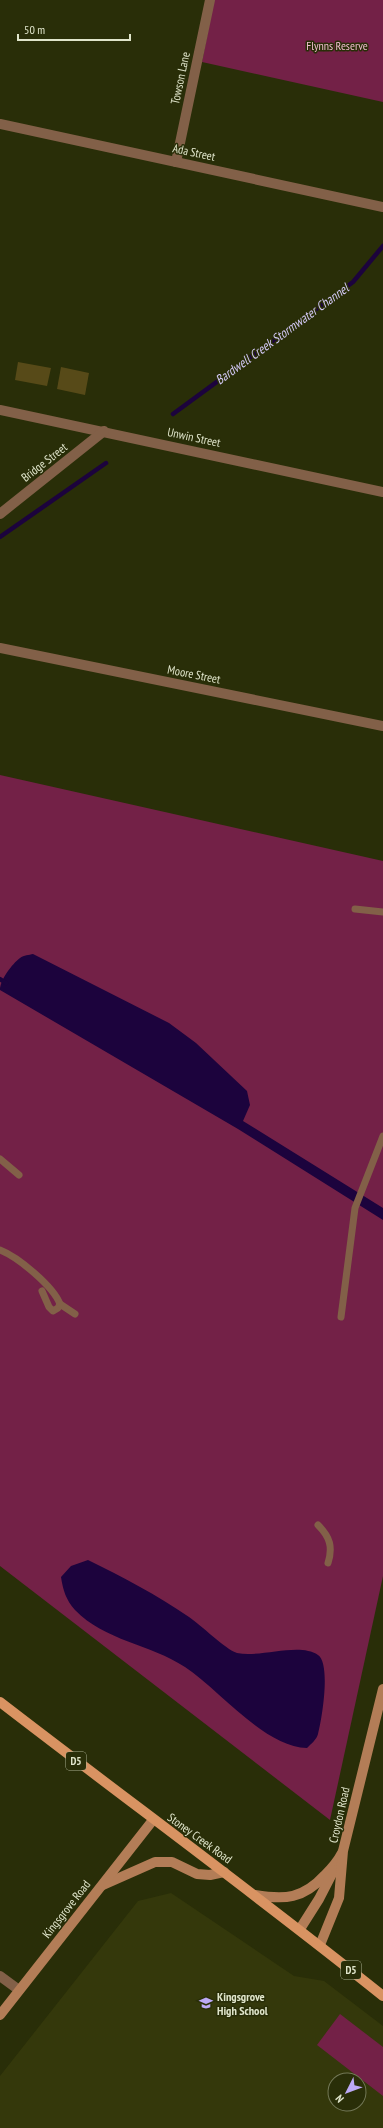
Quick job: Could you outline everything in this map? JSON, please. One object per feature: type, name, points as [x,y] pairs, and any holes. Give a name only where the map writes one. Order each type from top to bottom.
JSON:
[{"type":"main road","name":"Croydon Road","points":[[320,1945],[339,1898],[341,1856],[383,1689]]},
{"type":"main road","name":"Stoney Creek Road","points":[[0,1702],[153,1820],[300,1929],[383,1996]]},
{"type":"main road","name":"Kingsgrove Road","points":[[0,2015],[153,1820]]},
{"type":"main road","name":"Croydon Road","points":[[300,1929],[322,1894],[341,1856]]},
{"type":"main road","points":[[255,1895],[284,1898],[306,1892],[314,1887],[341,1856]]},
{"type":"main road","points":[[100,1887],[155,1862],[172,1862],[197,1874],[210,1875],[224,1872]]},
{"type":"street","name":"Towson Lane","points":[[176,162],[210,0]]},
{"type":"street","name":"Ada Street","points":[[0,124],[383,207]]},
{"type":"street","name":"Unwin Street","points":[[0,410],[104,431],[383,492]]},
{"type":"street","name":"Bridge Street","points":[[0,514],[104,431]]},
{"type":"street","name":"Moore Street","points":[[0,648],[383,726]]},
{"type":"street","points":[[0,1976],[19,1990]]},
{"type":"lane","points":[[355,909],[383,912]]},
{"type":"lane","points":[[341,1317],[355,1208],[383,1136]]},
{"type":"lane","points":[[0,1159],[19,1175]]},
{"type":"lane","points":[[0,1250],[42,1279],[57,1297],[60,1304],[75,1314]]},
{"type":"lane","points":[[42,1291],[49,1308],[53,1310],[58,1308],[60,1304]]},
{"type":"lane","points":[[318,1525],[328,1537],[331,1547],[328,1563]]},
{"type":"shaded area","points":[[33,954],[169,1023],[196,1043],[247,1091],[250,1105],[243,1121],[383,1208],[383,1220],[238,1129],[0,990],[4,977],[14,964],[22,957]]},
{"type":"shaded area","points":[[88,1560],[165,1601],[189,1617],[232,1651],[237,1653],[257,1654],[301,1650],[310,1651],[318,1655],[322,1660],[325,1680],[320,1727],[315,1740],[307,1748],[291,1745],[275,1738],[243,1716],[199,1677],[185,1667],[171,1659],[114,1636],[87,1620],[75,1610],[67,1599],[61,1577],[71,1566]]},
{"type":"shaded area","name":"Kingsgrove High School","points":[[171,1893],[294,1976],[324,1981],[383,2026],[383,2128],[0,2128],[0,2076],[138,1901]]},
{"type":"green space","name":"Flynns Reserve","points":[[214,0],[383,0],[383,102],[202,62]]},
{"type":"green space","points":[[0,775],[383,861],[383,1576],[330,1820],[0,1566]]},
{"type":"green space","points":[[340,2014],[383,2047],[383,2096],[367,2084],[367,2072],[352,2072],[317,2045]]},
{"type":"building","points":[[18,362],[51,368],[47,386],[15,380]]},
{"type":"building","points":[[61,367],[89,373],[85,395],[57,389]]},
{"type":"waterway","name":"Bardwell Creek Stormwater Channel","points":[[173,414],[353,282],[383,246]]},
{"type":"waterway","name":"Bardwell Creek Stormwater Channel","points":[[0,537],[106,463]]},
{"type":"waterway","points":[[0,979],[6,983]]},
{"type":"place","name":"Kingsgrove High School","points":[[206,2003]]}]
